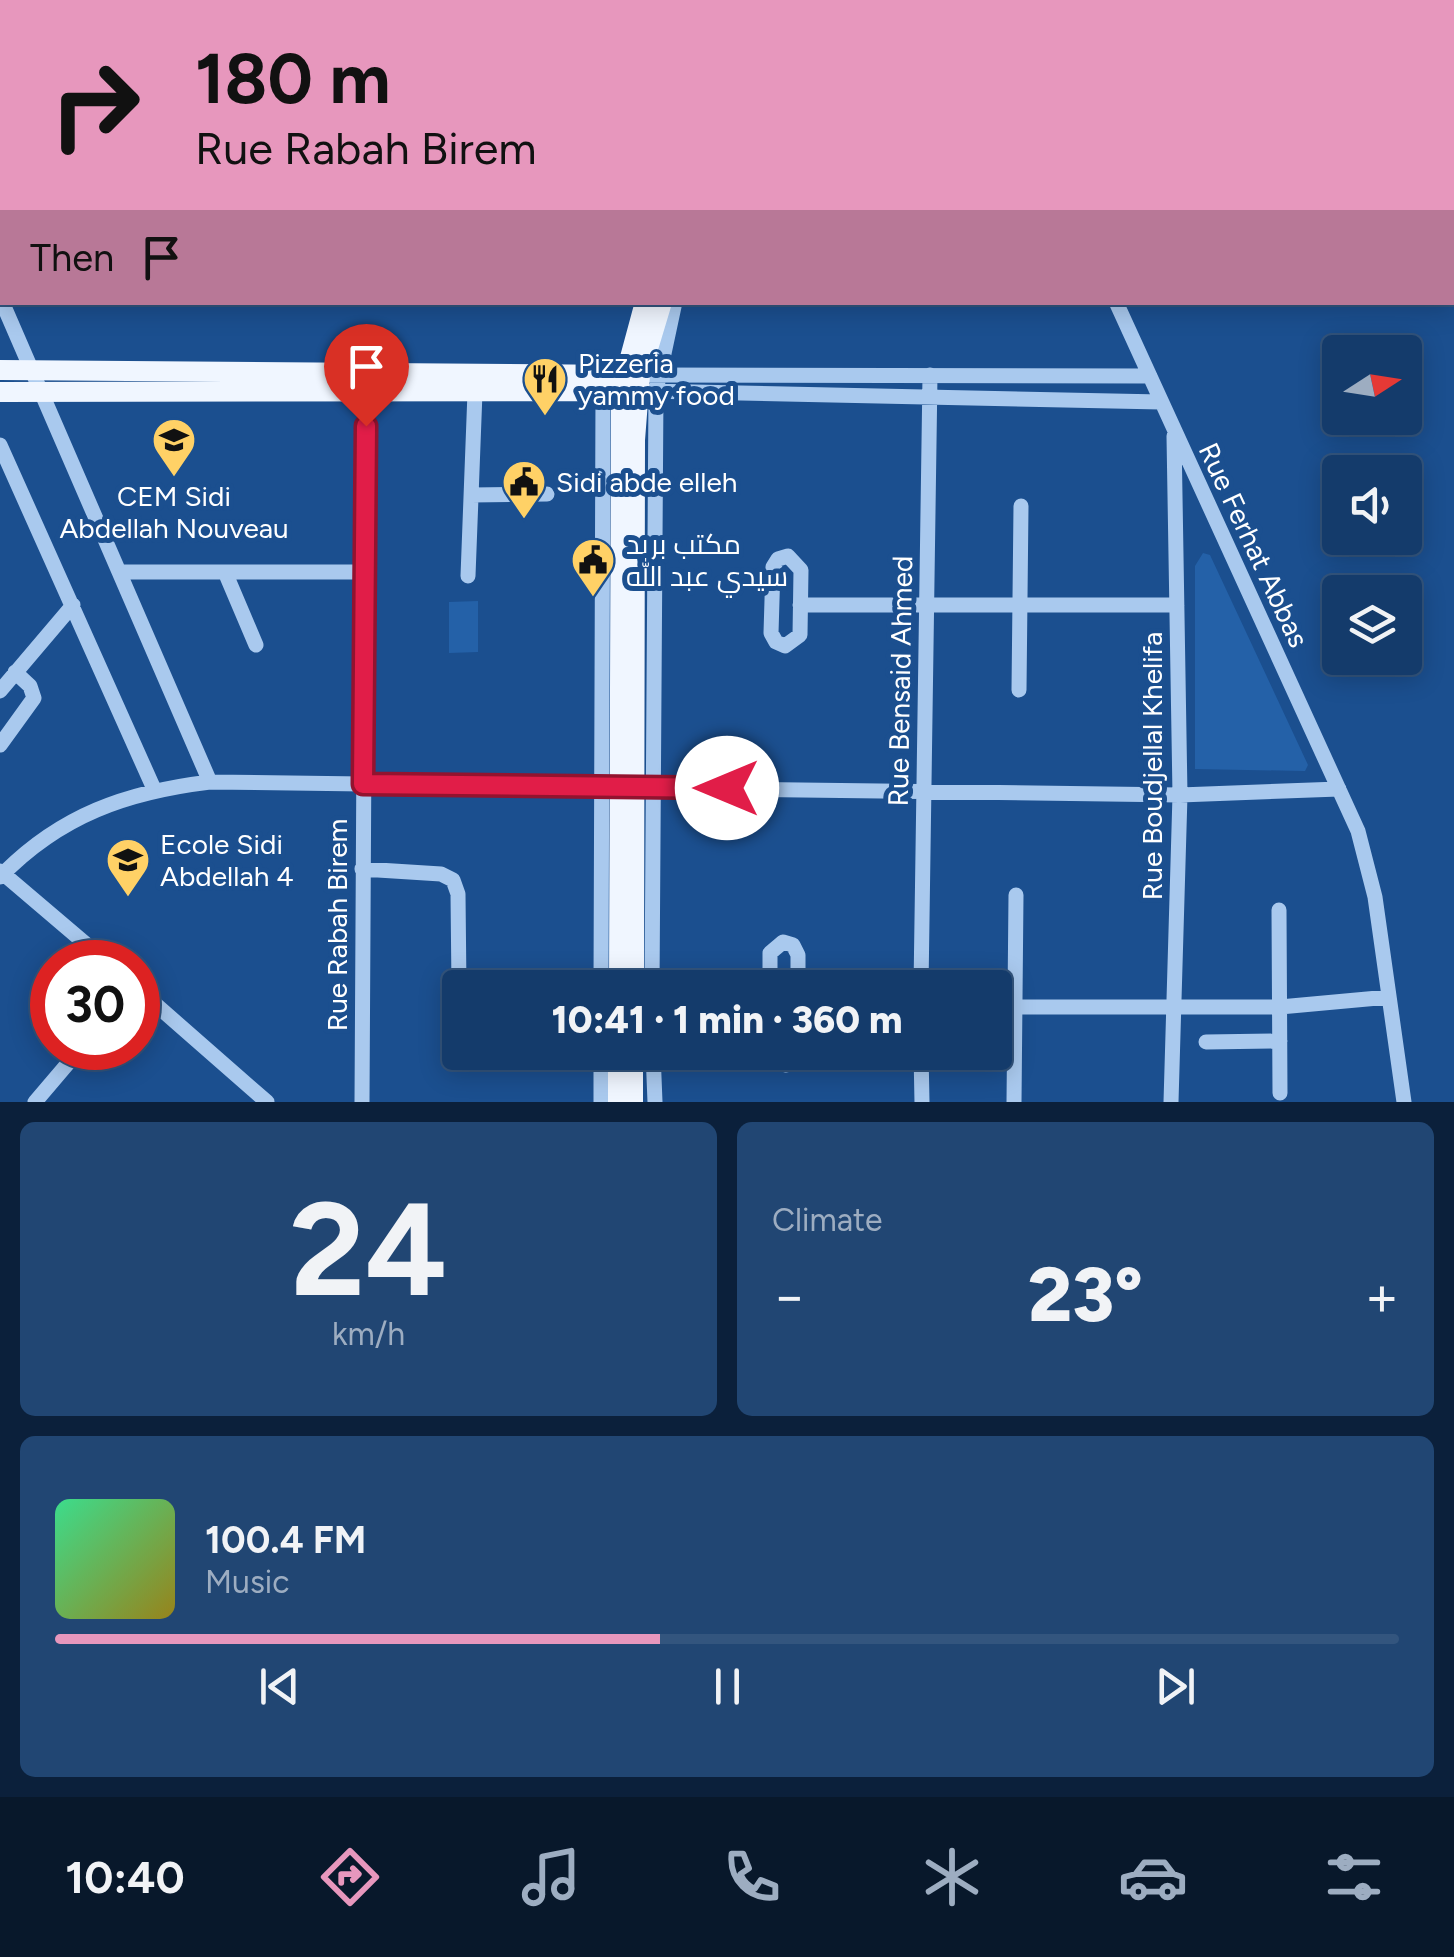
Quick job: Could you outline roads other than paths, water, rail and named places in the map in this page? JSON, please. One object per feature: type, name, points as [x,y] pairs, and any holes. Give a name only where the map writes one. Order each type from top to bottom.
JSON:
[{"type":"main road","points":[[620,970],[628,788],[634,384],[645,305]]},
{"type":"main road","points":[[634,384],[661,305]]},
{"type":"main road","points":[[0,370],[634,384]]},
{"type":"main road","points":[[0,392],[475,392],[634,384]]},
{"type":"main road","points":[[628,788],[633,970]]},
{"type":"main road","points":[[618,1070],[618,1102]]},
{"type":"main road","points":[[632,1102],[633,1070]]},
{"type":"street","points":[[4,305],[210,782]]},
{"type":"street","points":[[604,970],[628,788],[634,384],[674,305]]},
{"type":"street","name":"Rue Ferhat Abbas","points":[[1117,305],[1339,789],[1371,874],[1404,1102]]},
{"type":"street","points":[[634,384],[930,375],[1150,376]]},
{"type":"street","name":"Rue Bensaid Ahmed","points":[[921,970],[930,375]]},
{"type":"street","points":[[634,384],[1162,402]]},
{"type":"street","name":"Rue Rabah Birem","points":[[362,1102],[366,389]]},
{"type":"street","points":[[468,576],[475,392]]},
{"type":"street","name":"Rue Boudjellal Khelifa","points":[[1171,1102],[1180,795],[1174,431]]},
{"type":"street","points":[[0,445],[154,789]]},
{"type":"street","points":[[471,495],[548,494]]},
{"type":"street","points":[[1019,690],[1021,506]]},
{"type":"street","points":[[783,557],[800,565],[800,605],[798,640],[790,646],[780,645],[772,633],[772,568],[783,557]]},
{"type":"street","points":[[119,572],[364,572]]},
{"type":"street","points":[[225,572],[256,645]]},
{"type":"street","points":[[800,605],[1177,604]]},
{"type":"street","points":[[0,692],[73,605]]},
{"type":"street","points":[[0,744],[34,698],[30,686],[16,672]]},
{"type":"street","points":[[80,940],[1,874],[66,822],[120,798],[210,782],[1180,795],[1339,789]]},
{"type":"street","points":[[628,788],[650,970]]},
{"type":"street","points":[[362,868],[441,874],[453,880],[458,894],[458,970]]},
{"type":"street","points":[[1014,1102],[1016,895]]},
{"type":"street","points":[[1280,910],[1280,1093]]},
{"type":"street","points":[[770,970],[770,953],[783,942],[793,945],[798,954],[798,970]]},
{"type":"street","points":[[1014,1006],[1280,1007],[1389,997]]},
{"type":"street","points":[[160,1007],[267,1102]]},
{"type":"street","points":[[1206,1042],[1280,1042]]},
{"type":"street","points":[[36,1102],[63,1070]]},
{"type":"street","points":[[601,1070],[601,1102]]},
{"type":"street","points":[[653,1070],[654,1102]]},
{"type":"street","points":[[921,1070],[922,1102]]},
{"type":"place","name":"Pizzeria yammy food","points":[[545,417]]},
{"type":"place","name":"CEM Sidi Abdellah Nouveau","points":[[174,478]]},
{"type":"place","name":"Sidi abde elleh","points":[[524,520]]},
{"type":"place","name":"مكتب بريد سيدي عبد الله","points":[[593,598]]},
{"type":"place","name":"Ecole Sidi Abdellah 4","points":[[128,898]]}]
